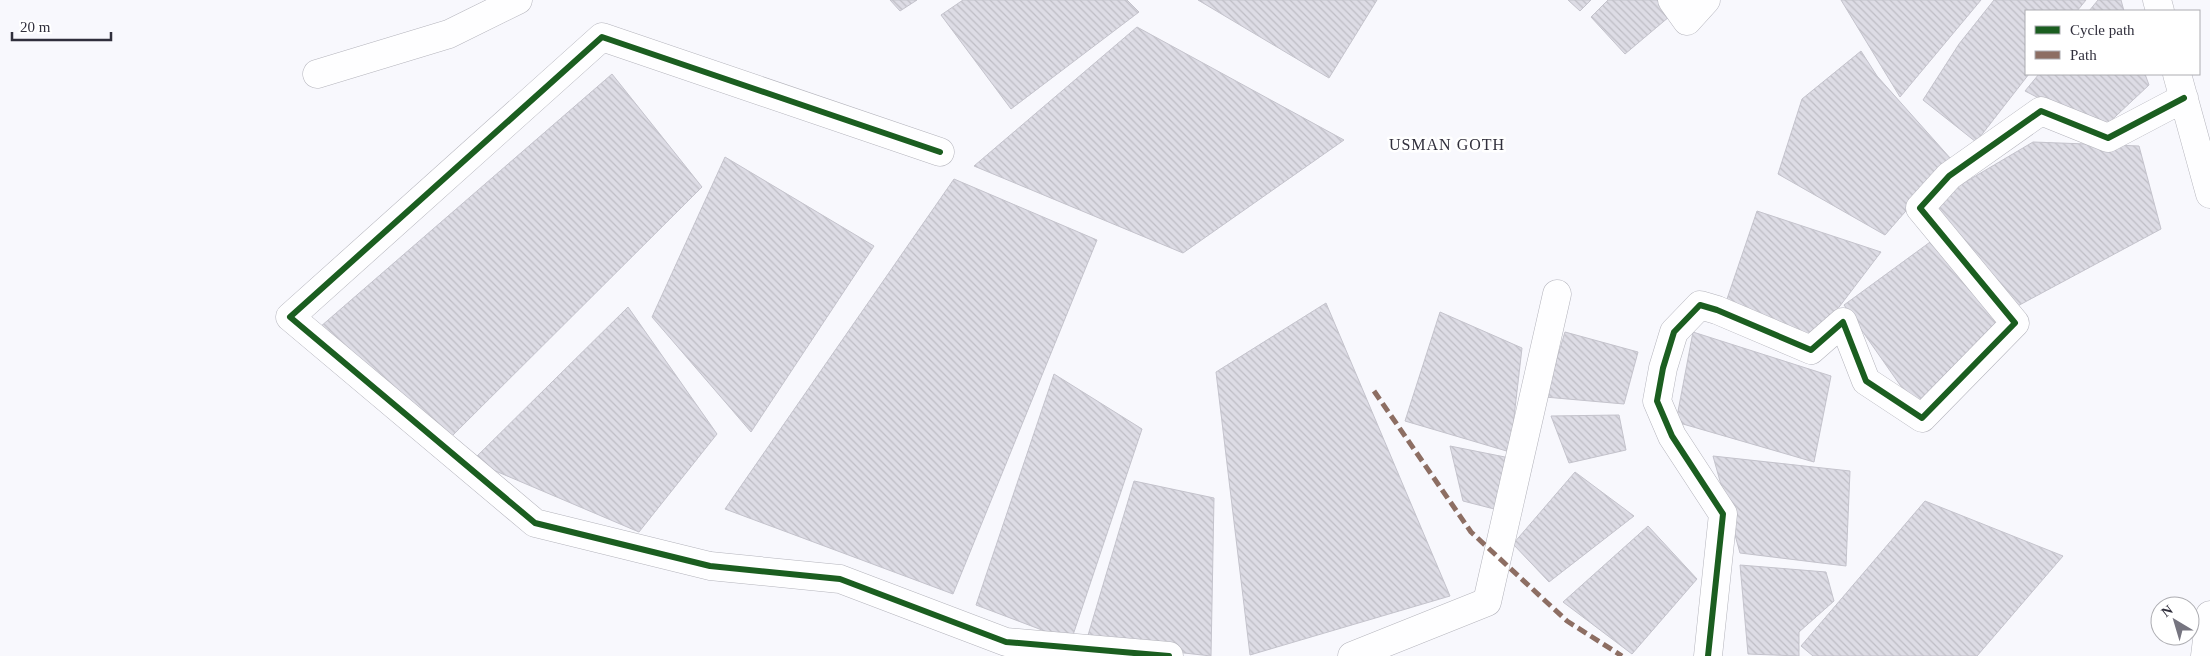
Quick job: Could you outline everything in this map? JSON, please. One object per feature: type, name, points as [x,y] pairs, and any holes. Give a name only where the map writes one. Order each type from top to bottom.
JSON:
[{"type":"street","points":[[317,74],[449,34],[518,0]]},
{"type":"street","points":[[1672,0],[1687,21],[1706,0]]},
{"type":"street","points":[[940,152],[602,37],[290,317],[535,523],[710,566],[840,580],[1006,642],[1169,656]]},
{"type":"street","points":[[1708,656],[1723,514],[1672,436],[1656,400],[1674,332],[1700,305],[1717,310],[1811,350],[1843,322],[1866,381],[1922,418],[2015,323],[1920,208],[1949,176],[2041,111],[2108,138],[2181,86],[2210,194]]},
{"type":"street","points":[[1352,656],[1488,602],[1557,294]]},
{"type":"street","points":[[2204,656],[2210,614]]},
{"type":"building","points":[[890,0],[917,0],[900,11]]},
{"type":"building","points":[[963,0],[1127,0],[1139,12],[1011,109],[941,15]]},
{"type":"building","points":[[1198,0],[1377,0],[1329,78]]},
{"type":"building","points":[[1568,0],[1591,0],[1580,11]]},
{"type":"building","points":[[1608,0],[1666,0],[1676,11],[1625,54],[1591,17]]},
{"type":"building","points":[[1841,0],[1981,0],[1900,97]]},
{"type":"building","points":[[1994,0],[2086,0],[2078,10],[2025,10],[2025,75],[2028,75],[1976,142],[1923,100],[1959,44]]},
{"type":"building","points":[[2098,0],[2121,0],[2124,10],[2090,10]]},
{"type":"building","points":[[1137,27],[1344,140],[1183,253],[974,166]]},
{"type":"building","points":[[1861,51],[1877,76],[1951,159],[1885,235],[1778,174],[1802,99]]},
{"type":"building","points":[[612,74],[702,187],[446,442],[320,327]]},
{"type":"building","points":[[2038,75],[2145,75],[2149,85],[2101,130],[2025,91]]},
{"type":"building","points":[[2033,142],[2139,146],[2161,229],[2012,309],[1930,203]]},
{"type":"building","points":[[725,157],[874,246],[751,432],[652,317]]},
{"type":"building","points":[[954,179],[1097,240],[953,594],[725,509]]},
{"type":"building","points":[[1757,211],[1881,252],[1814,340],[1726,302]]},
{"type":"building","points":[[1937,237],[2003,324],[1914,405],[1844,305]]},
{"type":"building","points":[[1326,303],[1450,596],[1250,655],[1216,372]]},
{"type":"building","points":[[628,307],[717,434],[639,532],[472,461]]},
{"type":"building","points":[[1440,312],[1522,348],[1510,452],[1405,421]]},
{"type":"building","points":[[1565,332],[1638,352],[1624,404],[1545,397]]},
{"type":"building","points":[[1693,332],[1831,376],[1814,462],[1676,422]]},
{"type":"building","points":[[1054,374],[1142,429],[1071,641],[976,605]]},
{"type":"building","points":[[1619,415],[1626,450],[1569,463],[1551,416]]},
{"type":"building","points":[[1450,446],[1505,457],[1502,511],[1463,501]]},
{"type":"building","points":[[1713,456],[1850,471],[1846,566],[1740,553]]},
{"type":"building","points":[[1575,472],[1634,516],[1549,582],[1513,544]]},
{"type":"building","points":[[1134,481],[1214,498],[1211,656],[1086,642]]},
{"type":"building","points":[[1925,501],[2063,556],[1977,656],[1813,656],[1801,646]]},
{"type":"building","points":[[1648,526],[1697,579],[1632,654],[1563,602]]},
{"type":"building","points":[[1740,565],[1826,572],[1834,601],[1799,632],[1799,656],[1748,654]]},
{"type":"marked path","points":[[1374,391],[1471,532],[1567,621],[1622,656]]},
{"type":"cycle path","points":[[940,152],[602,37],[290,317],[535,523],[710,566],[840,579],[1006,642],[1169,656]]},
{"type":"cycle path","points":[[1708,656],[1723,514],[1672,436],[1657,401],[1663,368],[1674,332],[1700,305],[1717,310],[1811,350],[1843,322],[1866,381],[1922,418],[2015,323],[1920,208],[1949,176],[2041,111],[2108,138],[2184,98]]},
{"type":"district","name":"USMAN GOTH","points":[[1447,144]]}]
